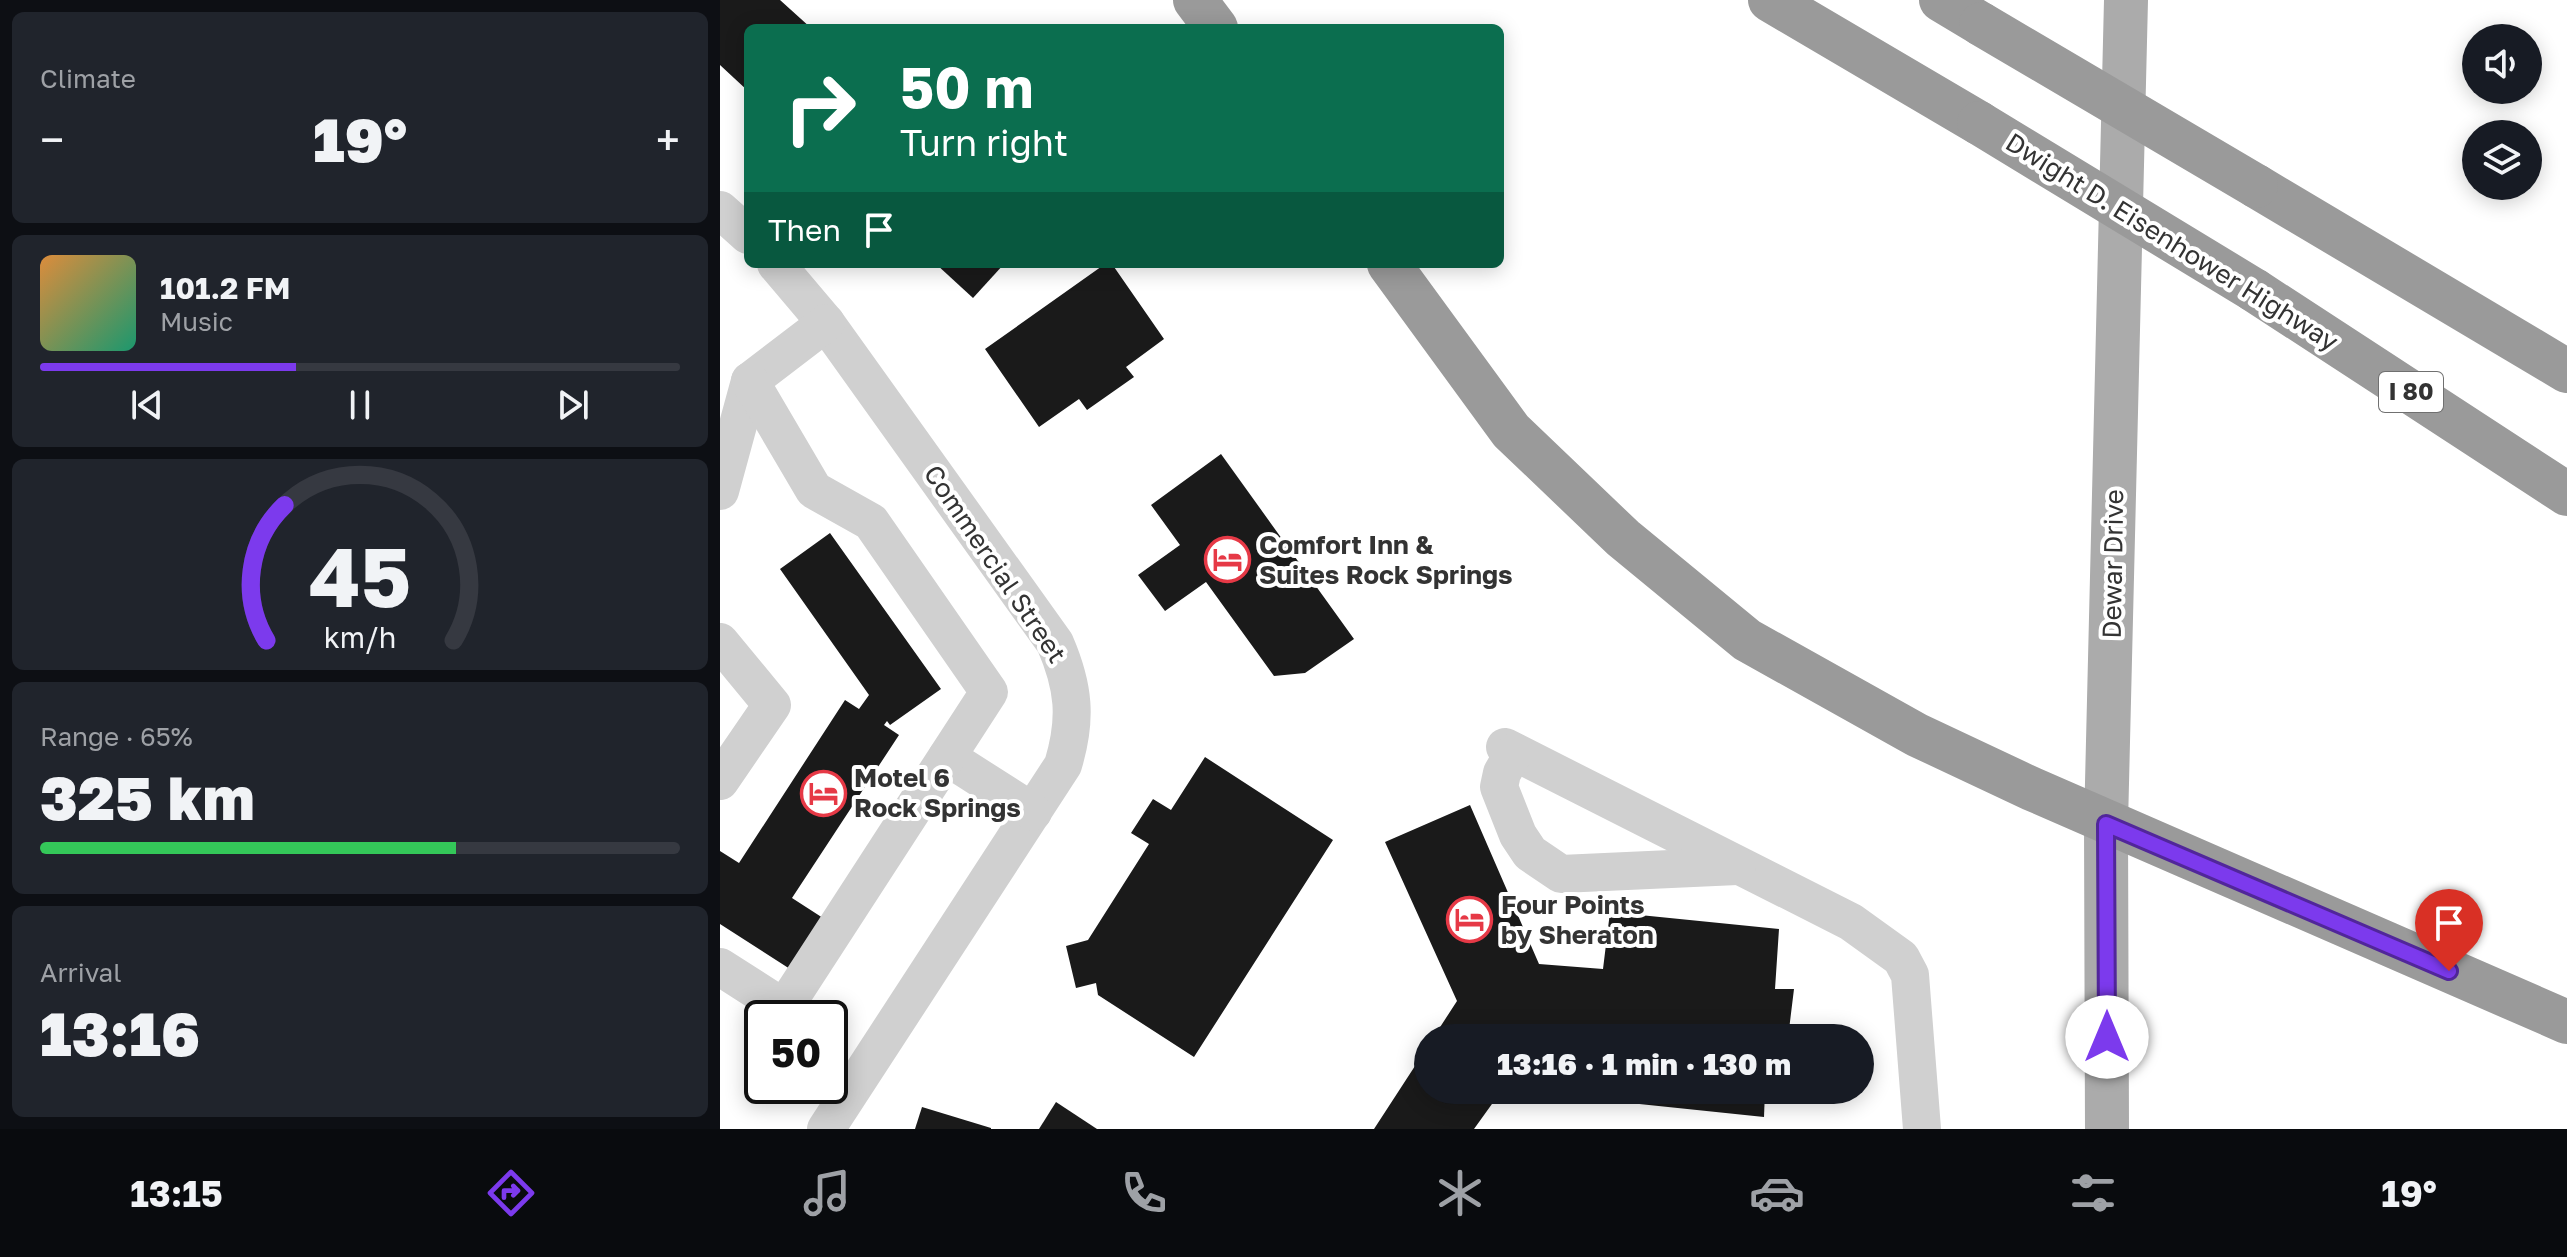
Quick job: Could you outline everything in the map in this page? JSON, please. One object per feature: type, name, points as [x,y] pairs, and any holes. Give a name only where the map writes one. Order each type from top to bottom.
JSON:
[{"type":"highway","points":[[1195,0],[1213,24]]},
{"type":"highway","name":"Dwight D. Eisenhower Highway","points":[[1770,0],[2254,290],[2567,494]]},
{"type":"highway","points":[[1941,0],[2567,371]]},
{"type":"highway","points":[[1392,268],[1511,431],[1623,538],[1747,640],[1917,735],[2106,824],[2567,1022]]},
{"type":"main road","name":"Dewar Drive","points":[[2107,1129],[2106,824],[2126,0]]},
{"type":"street","points":[[720,210],[744,231]]},
{"type":"street","name":"Commercial Street","points":[[779,268],[826,323],[1055,643],[1068,672],[1074,702],[1072,734],[1063,765],[826,1129]]},
{"type":"street","points":[[720,491],[750,381],[826,323]]},
{"type":"street","points":[[720,967],[784,1008],[989,692],[871,522],[814,490],[750,381]]},
{"type":"street","points":[[720,642],[772,705],[720,781]]},
{"type":"street","points":[[1740,866],[1561,874],[1545,866],[1524,844],[1499,787],[1510,749],[1851,922],[1901,958],[1910,975],[1922,1129]]},
{"type":"street","points":[[947,757],[1033,812]]},
{"type":"building","points":[[720,0],[780,0],[807,24],[744,24],[744,87],[720,65]]},
{"type":"building","points":[[940,268],[1000,268],[973,298]]},
{"type":"building","points":[[1099,268],[1115,268],[1164,339],[1126,367],[1134,377],[1087,410],[1079,399],[1039,427],[985,349]]},
{"type":"building","name":"Comfort Inn & Suites Rock Springs","points":[[1221,454],[1354,639],[1305,673],[1274,676],[1206,582],[1165,611],[1138,575],[1180,545],[1151,505]]},
{"type":"building","name":"Motel 6 Rock Springs","points":[[830,533],[941,689],[890,725],[887,721],[884,725],[899,735],[792,898],[823,918],[790,969],[720,924],[720,851],[739,863],[845,700],[859,709],[869,695],[780,569]]},
{"type":"building","points":[[1205,757],[1333,840],[1194,1057],[1098,995],[1096,983],[1076,988],[1066,946],[1088,940],[1149,844],[1131,833],[1153,799],[1171,810]]},
{"type":"building","name":"Four Points by Sheraton","points":[[1470,805],[1539,964],[1603,969],[1610,912],[1779,929],[1775,989],[1794,989],[1790,1024],[1442,1024],[1457,1001],[1385,842]]},
{"type":"building","points":[[1414,1068],[1414,1104],[1492,1104],[1474,1129],[1374,1129]]},
{"type":"building","points":[[1056,1102],[1097,1129],[1039,1129]]},
{"type":"building","points":[[1639,1104],[1764,1104],[1764,1117]]},
{"type":"building","points":[[922,1107],[991,1128],[991,1129],[915,1129]]},
{"type":"place","name":"Comfort Inn & Suites Rock Springs","points":[[1228,560]]},
{"type":"place","name":"Motel 6 Rock Springs","points":[[823,793]]},
{"type":"place","name":"Four Points by Sheraton","points":[[1470,920]]},
{"type":"route","points":[[2107,1037],[2106,824],[2449,971]]}]
